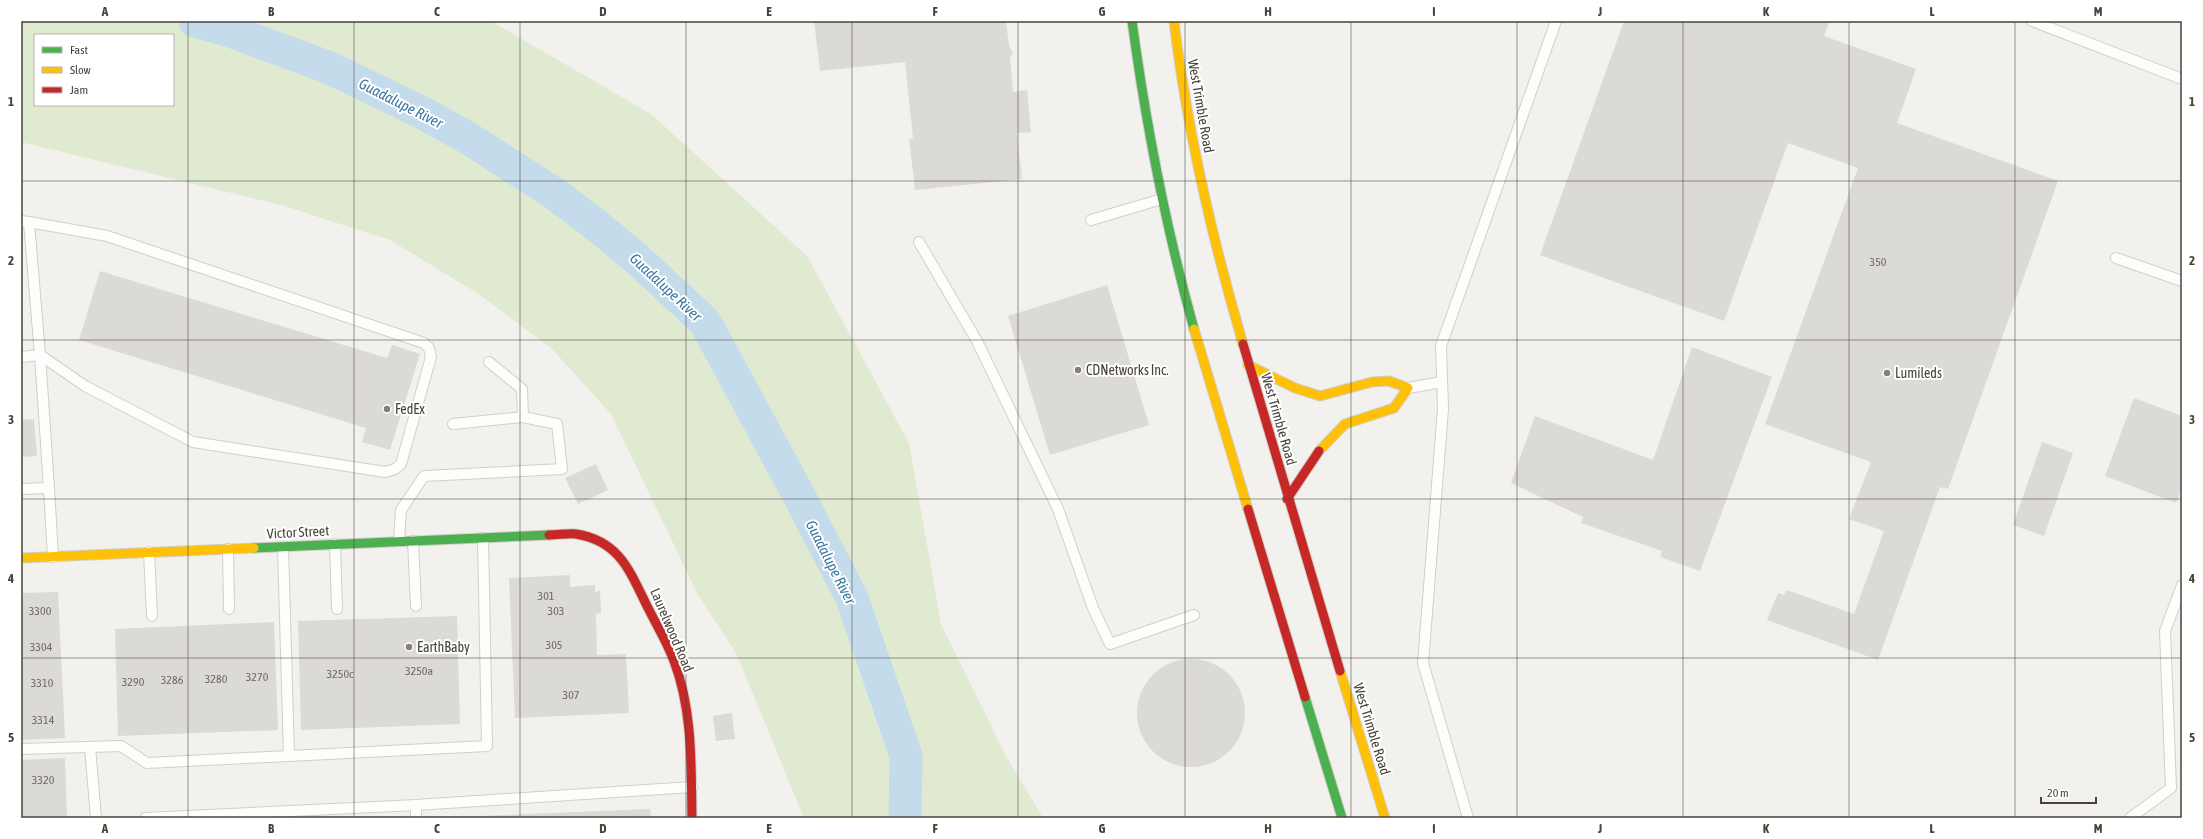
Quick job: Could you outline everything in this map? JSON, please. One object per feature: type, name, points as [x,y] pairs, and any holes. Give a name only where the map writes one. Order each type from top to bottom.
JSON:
[{"type":"main road","points":[[1132,21],[1140,82],[1162,199],[1177,267],[1205,369],[1342,818]]},
{"type":"main road","name":"West Trimble Road","points":[[1174,21],[1181,80],[1204,198],[1220,266],[1287,499],[1385,818]]},
{"type":"main road","points":[[1248,365],[1295,388],[1320,396],[1354,390],[1372,382],[1389,381],[1408,388],[1394,408],[1345,424],[1315,456],[1287,499]]},
{"type":"main road","points":[[1359,406],[1363,419]]},
{"type":"main road","name":"Victor Street","points":[[21,558],[576,534]]},
{"type":"main road","name":"Laurelwood Road","points":[[576,534],[597,539],[617,552],[632,573],[677,670],[685,706],[691,749],[692,818]]},
{"type":"lane","points":[[1468,818],[1423,663],[1444,409],[1440,346],[1556,21]]},
{"type":"lane","points":[[2032,21],[2182,79]]},
{"type":"lane","points":[[1091,220],[1162,199]]},
{"type":"lane","points":[[21,357],[40,355],[85,386],[193,442],[385,472],[396,469],[401,464],[432,357],[430,348],[424,343],[115,238],[25,221],[40,355],[53,557]]},
{"type":"lane","points":[[919,242],[977,341],[1058,509],[1093,608],[1110,644],[1194,615]]},
{"type":"lane","points":[[2116,258],[2182,281]]},
{"type":"lane","points":[[489,362],[522,389],[523,416]]},
{"type":"lane","points":[[1408,388],[1442,382]]},
{"type":"lane","points":[[399,541],[401,510],[424,476],[562,469],[557,424],[523,416],[453,424]]},
{"type":"lane","points":[[21,489],[49,488]]},
{"type":"lane","points":[[21,749],[121,746],[147,763],[487,746],[483,538]]},
{"type":"lane","points":[[413,541],[416,606]]},
{"type":"lane","points":[[335,544],[337,609]]},
{"type":"lane","points":[[283,547],[289,756]]},
{"type":"lane","points":[[228,549],[229,609]]},
{"type":"lane","points":[[149,552],[152,616]]},
{"type":"lane","points":[[2130,818],[2171,788],[2165,631],[2182,585]]},
{"type":"lane","points":[[90,747],[96,818]]},
{"type":"lane","points":[[145,818],[416,805],[692,787]]},
{"type":"lane","points":[[416,805],[416,818]]},
{"type":"green space","points":[[21,21],[491,21],[651,114],[807,256],[909,443],[941,624],[1006,756],[1043,818],[804,818],[737,655],[697,593],[611,414],[552,349],[477,293],[390,240],[281,205],[21,142]]},
{"type":"building","points":[[814,21],[1006,21],[1009,45],[1013,54],[1010,57],[1013,92],[1027,90],[1031,132],[1017,133],[1022,179],[915,190],[909,139],[913,138],[905,62],[820,71]]},
{"type":"building","name":"Lumileds","points":[[1624,21],[1830,21],[1824,36],[1916,69],[1897,123],[2058,181],[1948,489],[1940,487],[1878,660],[1767,620],[1778,593],[1784,595],[1787,590],[1854,614],[1884,531],[1849,519],[1871,462],[1765,424],[1858,168],[1788,143],[1724,321],[1540,255]]},
{"type":"building","points":[[100,271],[387,358],[392,345],[420,354],[390,450],[362,442],[366,428],[79,340]]},
{"type":"building","name":"CDNetworks Inc.","points":[[1107,285],[1149,425],[1050,455],[1008,316]]},
{"type":"building","points":[[1692,347],[1772,377],[1700,571],[1660,557],[1662,551],[1581,523],[1583,517],[1511,483],[1535,416],[1653,460]]},
{"type":"building","points":[[2134,398],[2182,416],[2182,487],[2176,503],[2105,476]]},
{"type":"building","points":[[34,419],[37,456],[21,457],[21,420]]},
{"type":"building","points":[[2042,442],[2073,453],[2044,536],[2013,525]]},
{"type":"building","points":[[596,464],[608,490],[578,504],[565,478]]},
{"type":"building","points":[[570,575],[570,587],[595,585],[595,592],[600,591],[601,613],[596,614],[597,655],[626,654],[629,713],[515,718],[509,578]]},
{"type":"building","points":[[58,592],[65,738],[21,740],[21,593]]},
{"type":"building","points":[[457,616],[460,724],[301,730],[298,621]]},
{"type":"building","points":[[274,622],[278,730],[118,736],[115,629]]},
{"type":"building","points":[[1191,659],[1212,663],[1229,675],[1241,692],[1245,713],[1241,734],[1229,751],[1212,763],[1191,767],[1170,763],[1153,751],[1141,734],[1137,713],[1141,692],[1153,675],[1170,663]]},
{"type":"building","points":[[732,713],[735,739],[716,741],[713,716]]},
{"type":"building","points":[[65,758],[67,818],[21,818],[21,760]]},
{"type":"building","points":[[650,809],[651,818],[454,818],[454,817]]},
{"type":"waterway","name":"Guadalupe River","points":[[195,21],[233,32],[330,68],[423,113],[468,138],[555,194],[596,225],[636,258],[705,322],[797,492],[852,598],[906,756],[905,818]]},
{"type":"traffic: fast","points":[[1132,21],[1150,138],[1174,253],[1194,329]]},
{"type":"traffic: fast","points":[[254,548],[549,535]]},
{"type":"traffic: fast","points":[[1305,697],[1342,818]]},
{"type":"traffic: slow","points":[[1174,21],[1179,62],[1193,144],[1211,224],[1243,344]]},
{"type":"traffic: slow","points":[[1194,329],[1248,509]]},
{"type":"traffic: slow","points":[[1248,365],[1295,388],[1320,396],[1372,382],[1389,381],[1408,388],[1394,408],[1345,424],[1319,451]]},
{"type":"traffic: slow","points":[[21,558],[254,548]]},
{"type":"traffic: slow","points":[[1340,671],[1385,818]]},
{"type":"traffic: jam","points":[[1243,344],[1340,671]]},
{"type":"traffic: jam","points":[[1287,499],[1319,451]]},
{"type":"traffic: jam","points":[[1248,509],[1305,697]]},
{"type":"traffic: jam","points":[[549,535],[576,534],[603,543],[613,551],[629,570],[665,640],[674,661],[685,699],[690,739],[692,818]]},
{"type":"place","name":"CDNetworks Inc.","points":[[1078,370]]},
{"type":"place","name":"Lumileds","points":[[1887,373]]},
{"type":"place","name":"FedEx","points":[[387,409]]},
{"type":"place","name":"EarthBaby","points":[[409,647]]}]
